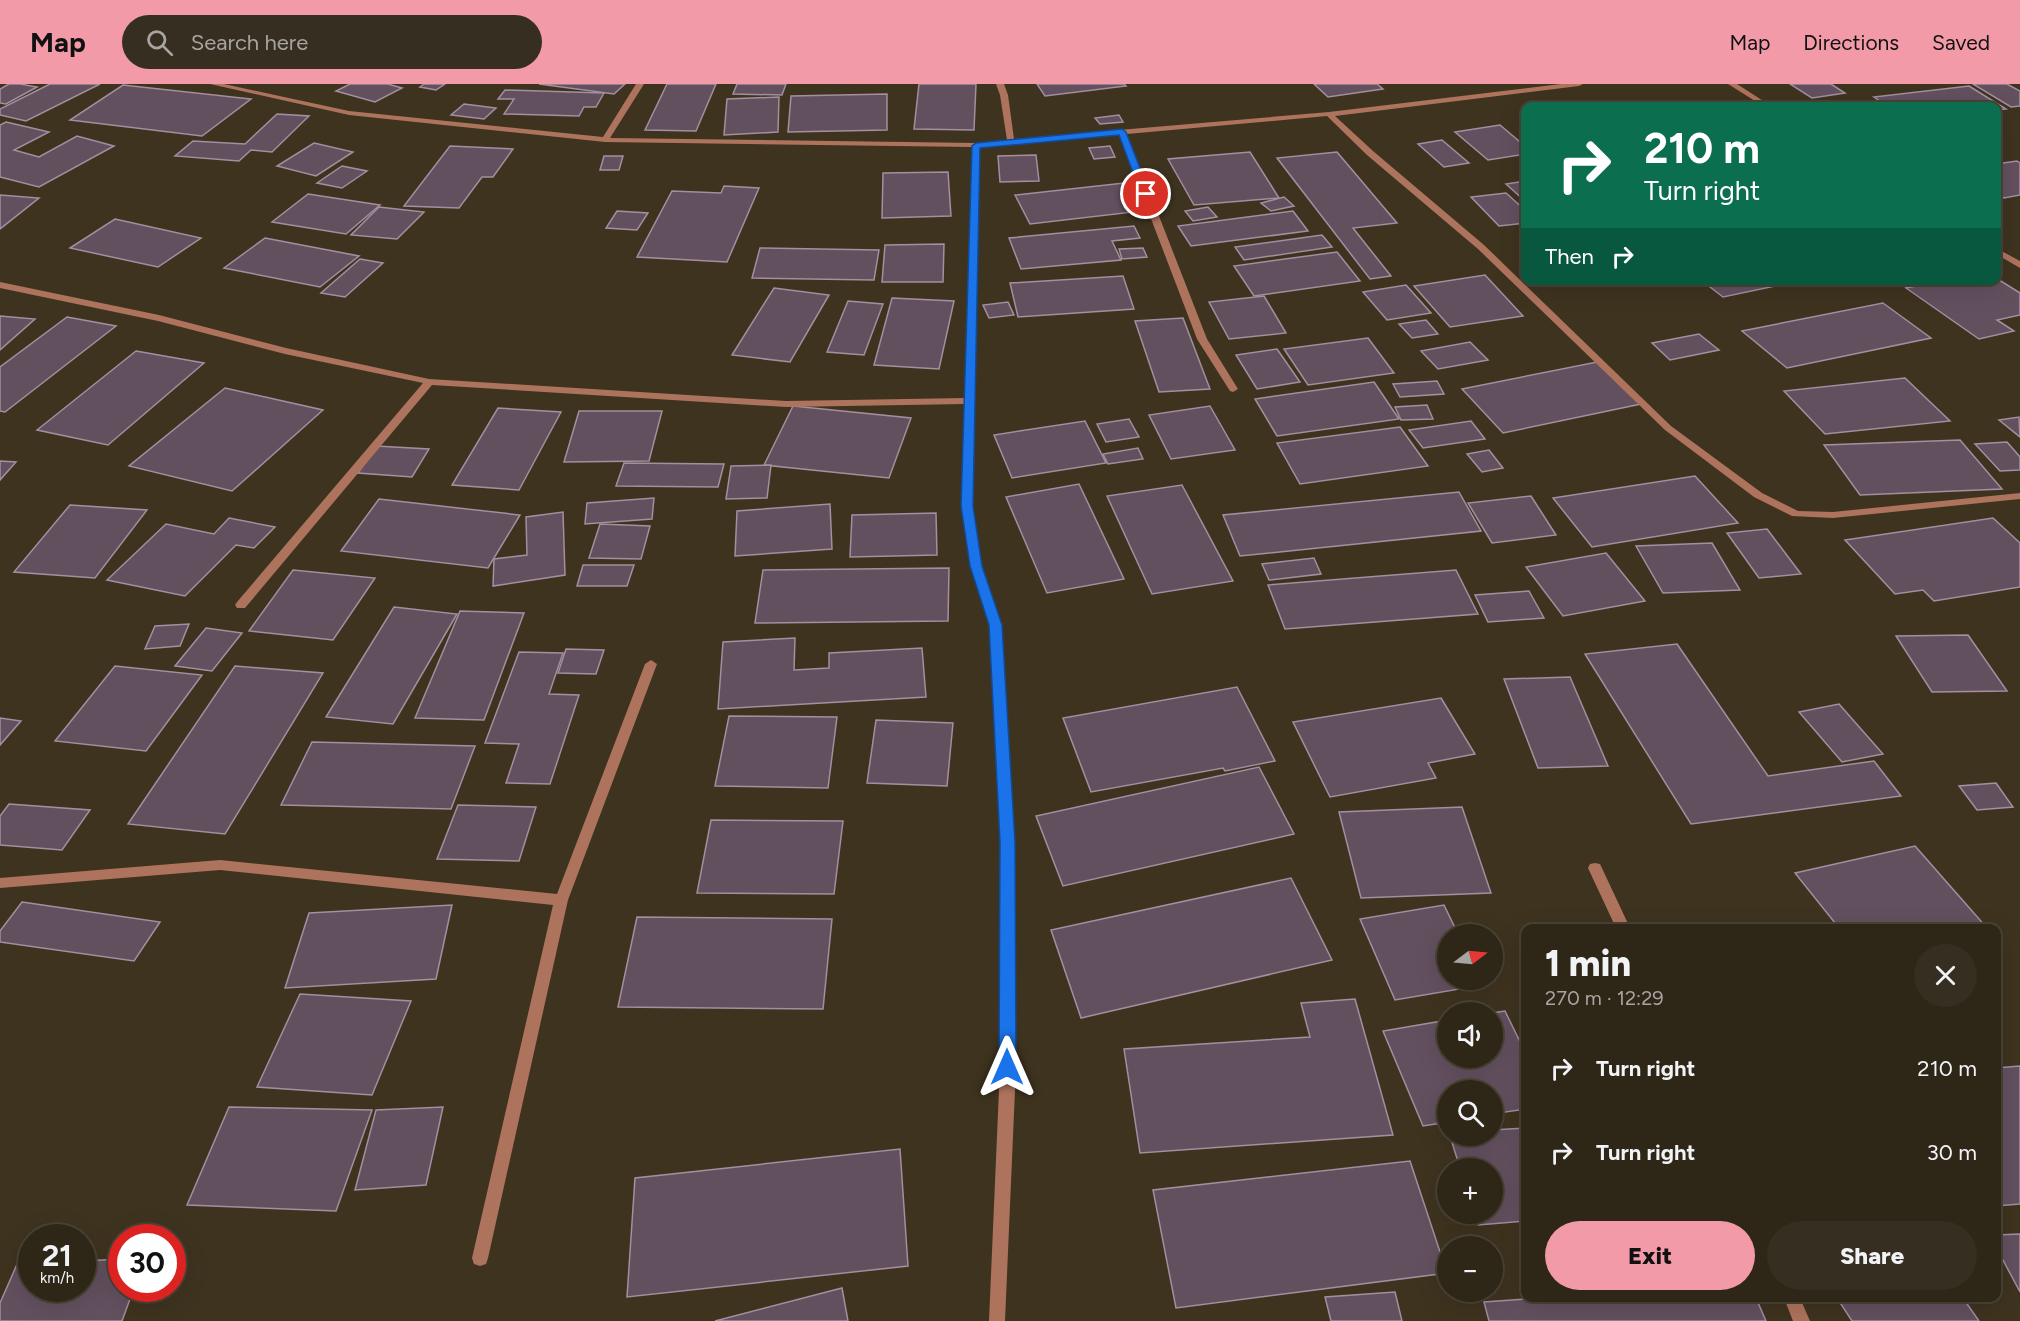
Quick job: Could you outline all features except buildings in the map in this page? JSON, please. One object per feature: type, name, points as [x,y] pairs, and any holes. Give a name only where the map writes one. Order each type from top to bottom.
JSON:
[{"type":"street","points":[[214,84],[298,104],[350,113],[605,140],[976,146],[1329,114],[1579,84]]},
{"type":"street","points":[[605,140],[640,84]]},
{"type":"street","points":[[1000,84],[1004,95],[1011,142]]},
{"type":"street","points":[[1732,84],[1761,102]]},
{"type":"street","points":[[1329,114],[1370,153],[1481,247],[1668,428],[1758,495],[1796,514],[1833,515],[2020,496]]},
{"type":"street","points":[[1122,132],[1202,339],[1233,389]]},
{"type":"street","points":[[976,146],[967,506],[976,566],[995,625],[1007,842],[1007,1090],[998,1321]]},
{"type":"street","points":[[2001,253],[2020,265]]},
{"type":"street","points":[[0,285],[159,318],[285,351],[429,382],[786,404],[971,401]]},
{"type":"street","points":[[241,604],[429,382]]},
{"type":"street","points":[[480,1258],[561,900],[651,664]]},
{"type":"street","points":[[0,883],[220,865],[561,900]]},
{"type":"street","points":[[1595,868],[1621,924]]},
{"type":"street","points":[[1794,1302],[1802,1321]]},
{"type":"route","points":[[1007,1067],[1007,842],[995,625],[976,566],[967,506],[973,352],[976,146],[1122,132],[1146,194]]}]
